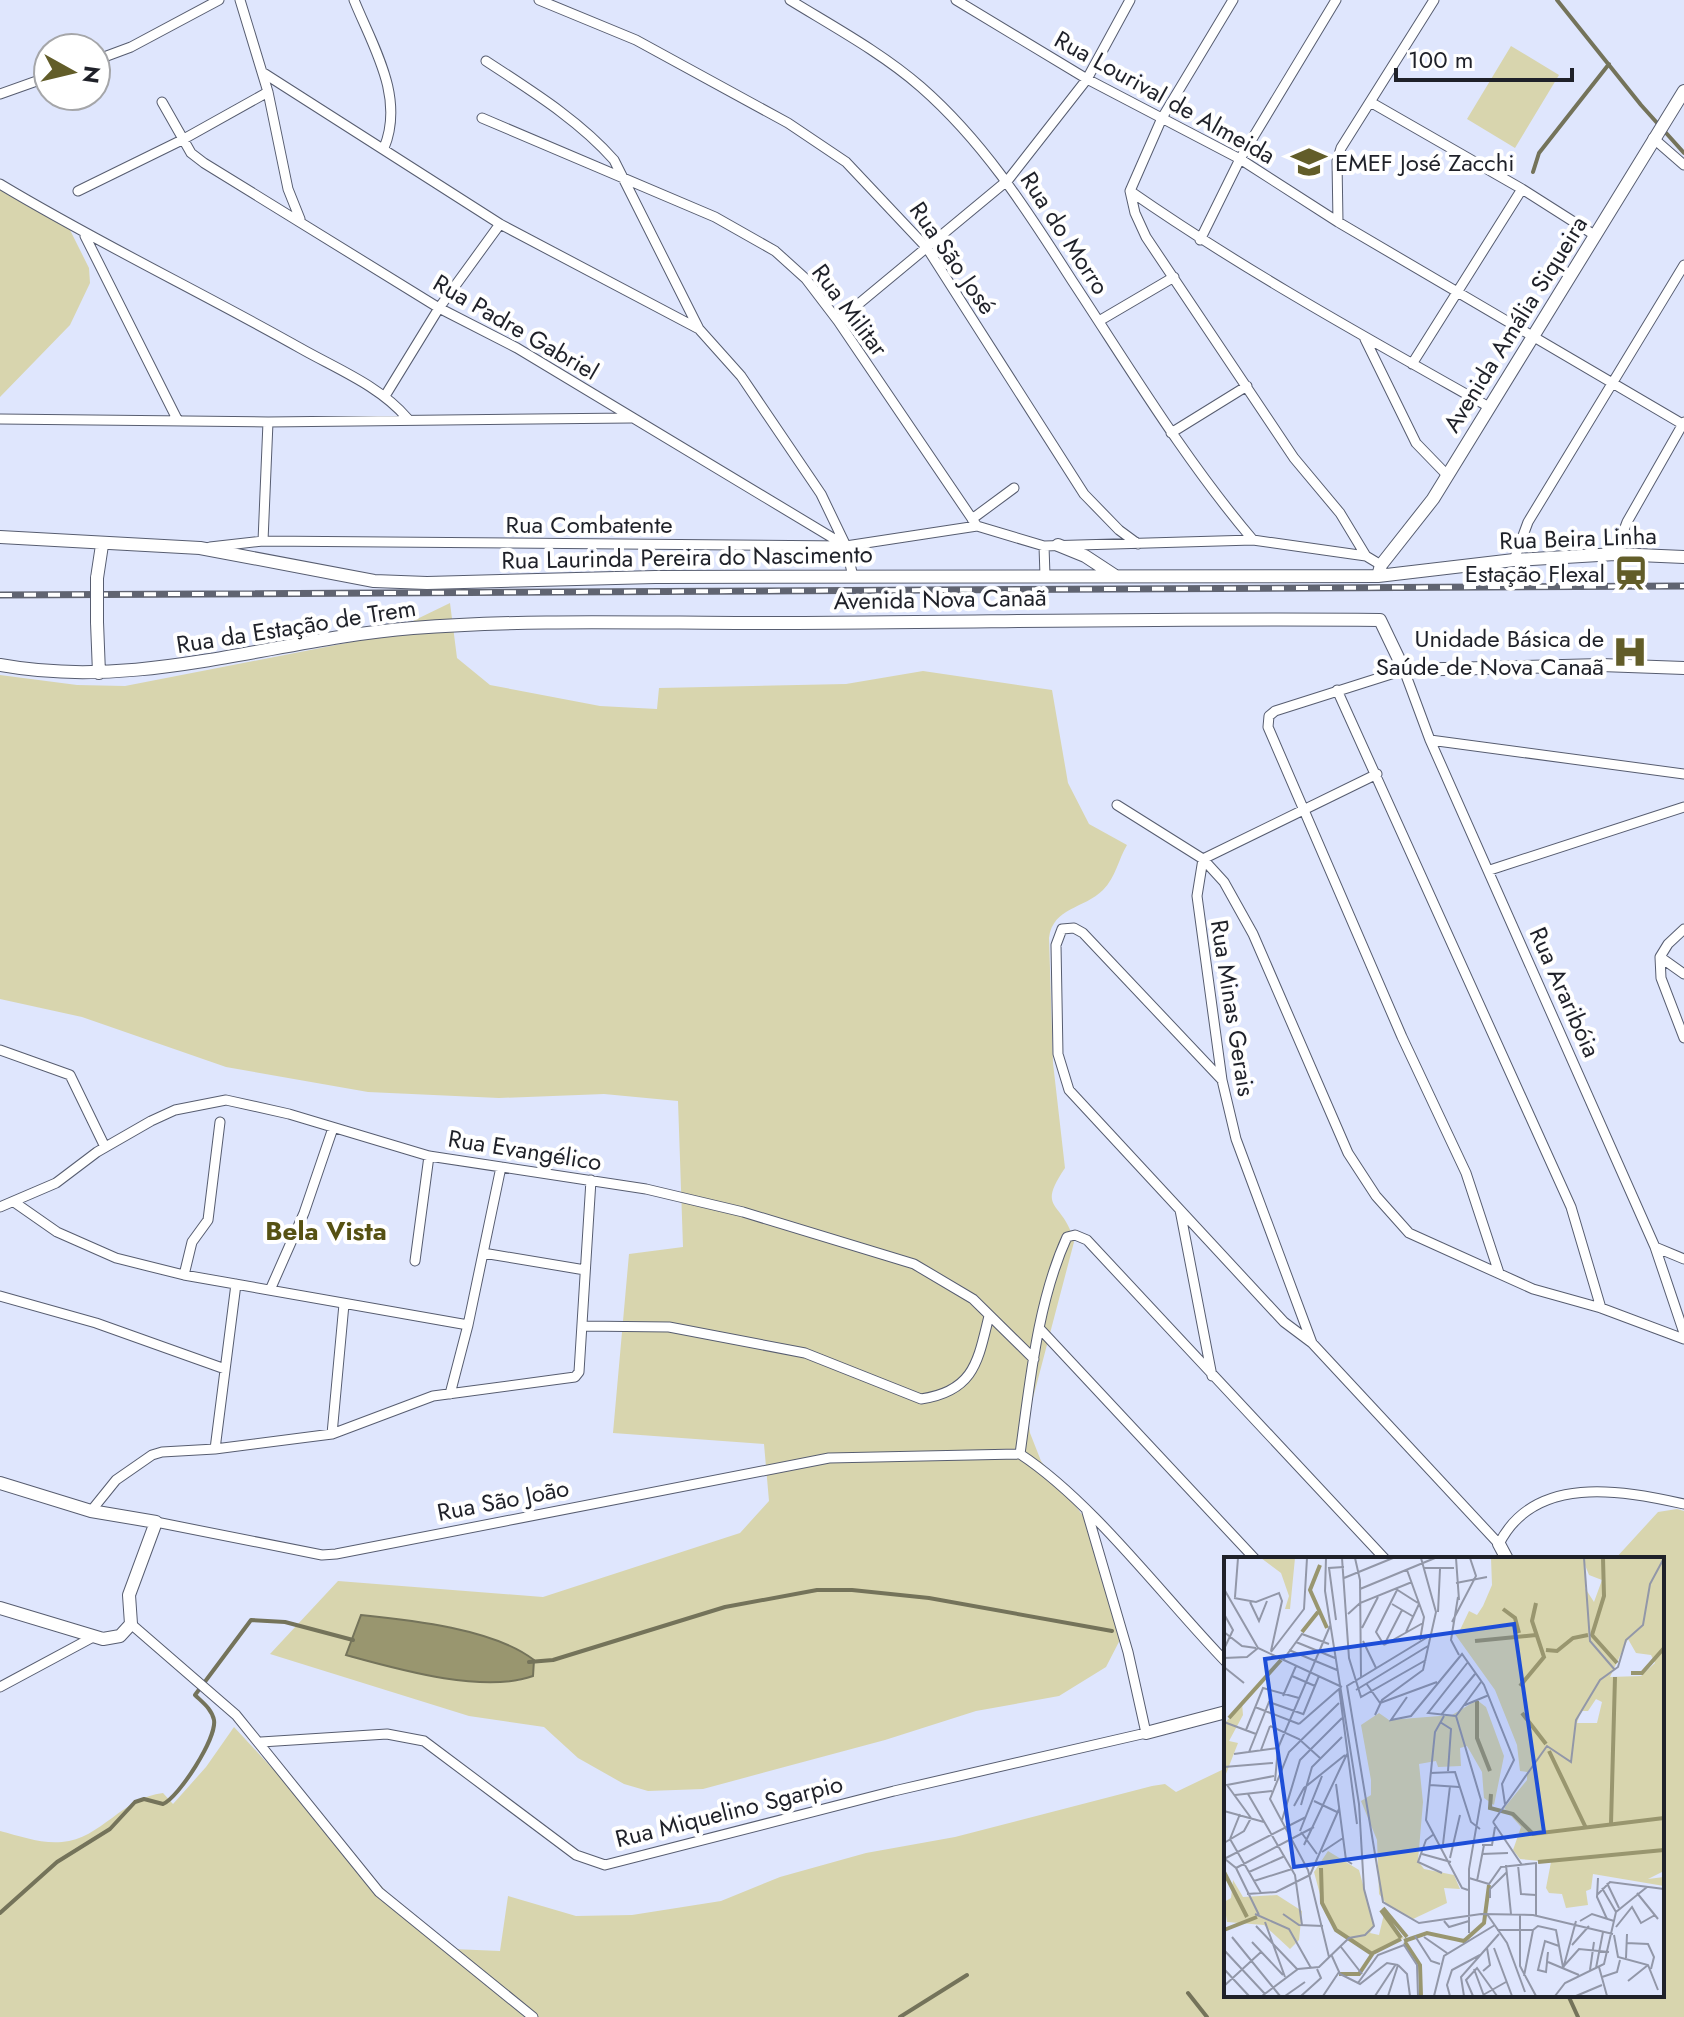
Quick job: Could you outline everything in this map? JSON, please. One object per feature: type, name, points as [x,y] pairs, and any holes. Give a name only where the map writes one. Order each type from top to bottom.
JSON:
[{"type":"street","points":[[112,54],[219,0]]},
{"type":"street","points":[[240,0],[268,92],[288,189],[300,219]]},
{"type":"street","points":[[354,0],[385,75],[393,107],[384,148]]},
{"type":"street","name":"Rua São José","points":[[539,0],[636,40],[820,143],[876,190],[927,248],[1084,494],[1119,530],[1140,545]]},
{"type":"street","name":"Rua do Morro","points":[[790,0],[875,52],[921,87],[1008,180],[1171,433],[1206,484],[1253,540]]},
{"type":"street","points":[[838,321],[1008,180],[1087,79],[1130,0]]},
{"type":"street","points":[[1233,0],[1162,118],[1130,191],[1135,213],[1146,237],[1294,458],[1340,513],[1366,556],[1379,571]]},
{"type":"street","points":[[1200,240],[1240,159],[1336,0]]},
{"type":"street","points":[[1338,222],[1339,153],[1434,0]]},
{"type":"street","name":"Rua Lourival de Almeida","points":[[959,1],[1087,79],[1240,159],[1338,222],[1684,424]]},
{"type":"street","points":[[486,61],[599,142],[614,160],[699,329],[741,376],[821,494],[846,546],[853,577]]},
{"type":"street","points":[[262,72],[500,224],[699,329]]},
{"type":"street","points":[[0,94],[32,83]]},
{"type":"street","name":"Avenida Amália Siqueira","points":[[1379,571],[1447,475],[1684,91]]},
{"type":"street","points":[[78,191],[182,140],[268,92]]},
{"type":"street","name":"Rua Padre Gabriel","points":[[162,102],[182,140],[204,163],[300,219],[439,308],[517,348],[846,546]]},
{"type":"street","points":[[1372,103],[1522,189],[1596,236]]},
{"type":"street","name":"Rua Militar","points":[[482,118],[715,217],[775,251],[806,279],[838,321],[975,522]]},
{"type":"street","points":[[1654,136],[1684,165]]},
{"type":"street","points":[[0,184],[84,235],[243,316],[385,396],[407,418]]},
{"type":"street","points":[[1412,364],[1455,291],[1522,189]]},
{"type":"street","points":[[1130,191],[1200,240],[1365,339],[1489,407]]},
{"type":"street","points":[[385,396],[439,308],[500,224]]},
{"type":"street","points":[[84,235],[177,419]]},
{"type":"street","points":[[1514,560],[1528,522],[1610,382],[1684,265]]},
{"type":"street","points":[[1099,321],[1174,277]]},
{"type":"street","points":[[1365,339],[1416,443],[1447,475]]},
{"type":"street","points":[[1171,433],[1247,386]]},
{"type":"street","points":[[0,419],[268,422],[407,418],[631,418]]},
{"type":"street","points":[[263,541],[268,422]]},
{"type":"street","points":[[1615,554],[1627,522],[1684,424]]},
{"type":"street","points":[[1014,488],[975,522],[1044,546],[1253,540],[1366,556]]},
{"type":"street","name":"Rua Combatente","points":[[200,548],[263,541],[846,546],[975,522]]},
{"type":"street","name":"Rua Laurinda Pereira do Nascimento","points":[[0,537],[200,548],[374,581],[1379,571]]},
{"type":"street","points":[[99,673],[97,578],[102,545]]},
{"type":"street","points":[[1058,545],[1085,556],[1114,575]]},
{"type":"street","points":[[1044,546],[1045,576]]},
{"type":"street","name":"Rua Beira Linha","points":[[1379,571],[1615,554],[1684,557]]},
{"type":"street","name":"Avenida Nova Canaã","points":[[500,624],[1380,620],[1404,670]]},
{"type":"street","name":"Rua da Estação de Trem","points":[[0,665],[33,672],[99,673],[163,669],[363,633],[500,624]]},
{"type":"street","points":[[1499,1273],[1466,1173],[1402,1037],[1268,727],[1269,716],[1275,711],[1404,670],[1601,665],[1684,668]]},
{"type":"street","name":"Rua Araribóia","points":[[1404,670],[1430,740],[1655,1247],[1684,1333]]},
{"type":"street","points":[[1337,690],[1571,1207],[1601,1308]]},
{"type":"street","points":[[1430,740],[1684,774]]},
{"type":"street","points":[[1203,859],[1377,774]]},
{"type":"street","points":[[1117,805],[1203,859],[1224,882],[1239,906],[1348,1153],[1376,1196],[1415,1238],[1533,1289],[1601,1308],[1684,1339]]},
{"type":"street","points":[[1490,870],[1684,807]]},
{"type":"street","name":"Rua Minas Gerais","points":[[1203,859],[1197,896],[1222,1080],[1236,1139],[1312,1343]]},
{"type":"street","points":[[1222,1080],[1083,933],[1074,928],[1062,929],[1056,945],[1058,1054],[1069,1090],[1284,1322],[1312,1343],[1499,1544],[1506,1557]]},
{"type":"street","points":[[1684,929],[1660,957],[1661,978],[1684,1038]]},
{"type":"street","points":[[1660,957],[1684,974]]},
{"type":"street","points":[[0,1050],[70,1075],[105,1147]]},
{"type":"street","name":"Rua Evangélico","points":[[5,1204],[56,1183],[105,1147],[175,1110],[226,1100],[429,1156],[591,1180],[743,1212],[914,1264],[955,1285],[1034,1359]]},
{"type":"street","points":[[184,1275],[192,1242],[208,1220],[220,1122]]},
{"type":"street","points":[[270,1290],[304,1213],[333,1128]]},
{"type":"street","points":[[415,1261],[429,1156]]},
{"type":"street","points":[[450,1394],[468,1325],[501,1167]]},
{"type":"street","points":[[91,1511],[116,1480],[152,1455],[332,1434],[419,1400],[569,1379],[579,1372],[591,1180]]},
{"type":"street","points":[[5,1204],[116,1258],[184,1275],[468,1325]]},
{"type":"street","points":[[1180,1210],[1212,1377]]},
{"type":"street","points":[[1224,1660],[1087,1512],[1038,1465],[1020,1454],[1034,1359],[1067,1237],[1075,1235],[1087,1240],[1383,1557]]},
{"type":"street","points":[[1655,1247],[1684,1259]]},
{"type":"street","points":[[483,1253],[585,1270]]},
{"type":"street","points":[[215,1449],[236,1284]]},
{"type":"street","points":[[0,1296],[96,1323],[225,1369]]},
{"type":"street","points":[[332,1434],[344,1304]]},
{"type":"street","points":[[582,1326],[669,1327],[805,1353],[921,1399],[960,1384],[973,1374],[989,1316]]},
{"type":"street","points":[[1041,1330],[1253,1557]]},
{"type":"street","name":"Rua São João","points":[[0,1483],[91,1511],[322,1555],[829,1458],[1020,1454]]},
{"type":"street","points":[[1499,1544],[1510,1527],[1540,1502],[1572,1491],[1683,1503]]},
{"type":"street","points":[[1087,1512],[1128,1652],[1146,1733],[1224,1713]]},
{"type":"street","points":[[156,1522],[129,1595],[131,1624],[236,1715],[261,1742],[379,1892],[533,2017]]},
{"type":"street","points":[[0,1608],[95,1636],[120,1636],[131,1624]]},
{"type":"street","points":[[0,1687],[95,1636]]},
{"type":"street","name":"Rua Miquelino Sgarpio","points":[[261,1742],[387,1734],[424,1741],[576,1855],[605,1865],[894,1791],[1146,1733]]},
{"type":"shaded area","points":[[1511,46],[1559,75],[1515,148],[1467,119]]},
{"type":"shaded area","points":[[0,188],[70,230],[89,268],[90,283],[70,325],[0,397]]},
{"type":"shaded area","points":[[450,603],[457,658],[490,685],[600,706],[657,709],[659,688],[846,684],[923,671],[1052,690],[1068,783],[1089,824],[1127,845],[1103,890],[1056,920],[1049,938],[1053,1063],[1065,1168],[1056,1182],[1052,1200],[1070,1229],[1074,1242],[1028,1417],[1030,1433],[1041,1461],[1084,1517],[1101,1547],[1112,1578],[1123,1634],[1106,1667],[1059,1696],[976,1711],[885,1740],[703,1789],[648,1791],[624,1784],[578,1758],[544,1727],[469,1716],[270,1654],[338,1581],[543,1597],[740,1533],[769,1501],[764,1444],[613,1433],[629,1254],[683,1247],[678,1101],[604,1094],[499,1098],[368,1092],[226,1067],[82,1017],[0,999],[0,675],[77,685],[125,686],[382,636]],"holes":[[[361,1615],[463,1632],[520,1681],[475,1680],[400,1669]]]},
{"type":"shaded area","points":[[1684,1511],[1684,2017],[0,2017],[0,1831],[38,1841],[62,1842],[89,1834],[149,1796],[163,1793],[173,1804],[206,1767],[234,1727],[433,1942],[453,1949],[500,1951],[508,1896],[576,1916],[632,1915],[721,1901],[780,1877],[866,1853],[955,1837],[1152,1786],[1165,1784],[1176,1792],[1224,1769],[1224,1997],[1664,1997],[1664,1557],[1617,1557],[1658,1512]]},
{"type":"shaded area","points":[[361,1615],[475,1633],[517,1649],[534,1660],[533,1676],[513,1681],[465,1681],[414,1673],[346,1655]]},
{"type":"waterway","points":[[1557,0],[1641,105],[1684,153]]},
{"type":"waterway","points":[[1533,172],[1539,153],[1609,64]]},
{"type":"waterway","points":[[529,1662],[553,1660],[725,1607],[817,1590],[852,1590],[929,1598],[1112,1631]]},
{"type":"waterway","points":[[0,1913],[57,1862],[110,1829],[135,1802],[144,1799],[163,1804],[178,1790],[196,1766],[213,1728],[211,1712],[195,1695],[251,1620],[285,1622],[353,1640]]},
{"type":"waterway","points":[[900,2017],[967,1975]]},
{"type":"waterway","points":[[1188,1993],[1207,2017]]},
{"type":"waterway","points":[[1569,1997],[1578,2017]]},
{"type":"railway","points":[[0,595],[1684,586]]},
{"type":"place","name":"EMEF José Zacchi","points":[[1309,162]]},
{"type":"place","name":"Estação Flexal","points":[[1631,573]]},
{"type":"place","name":"Unidade Básica de Saúde de Nova Canaã","points":[[1630,652]]},
{"type":"district","name":"Bela Vista","points":[[326,1231]]}]
